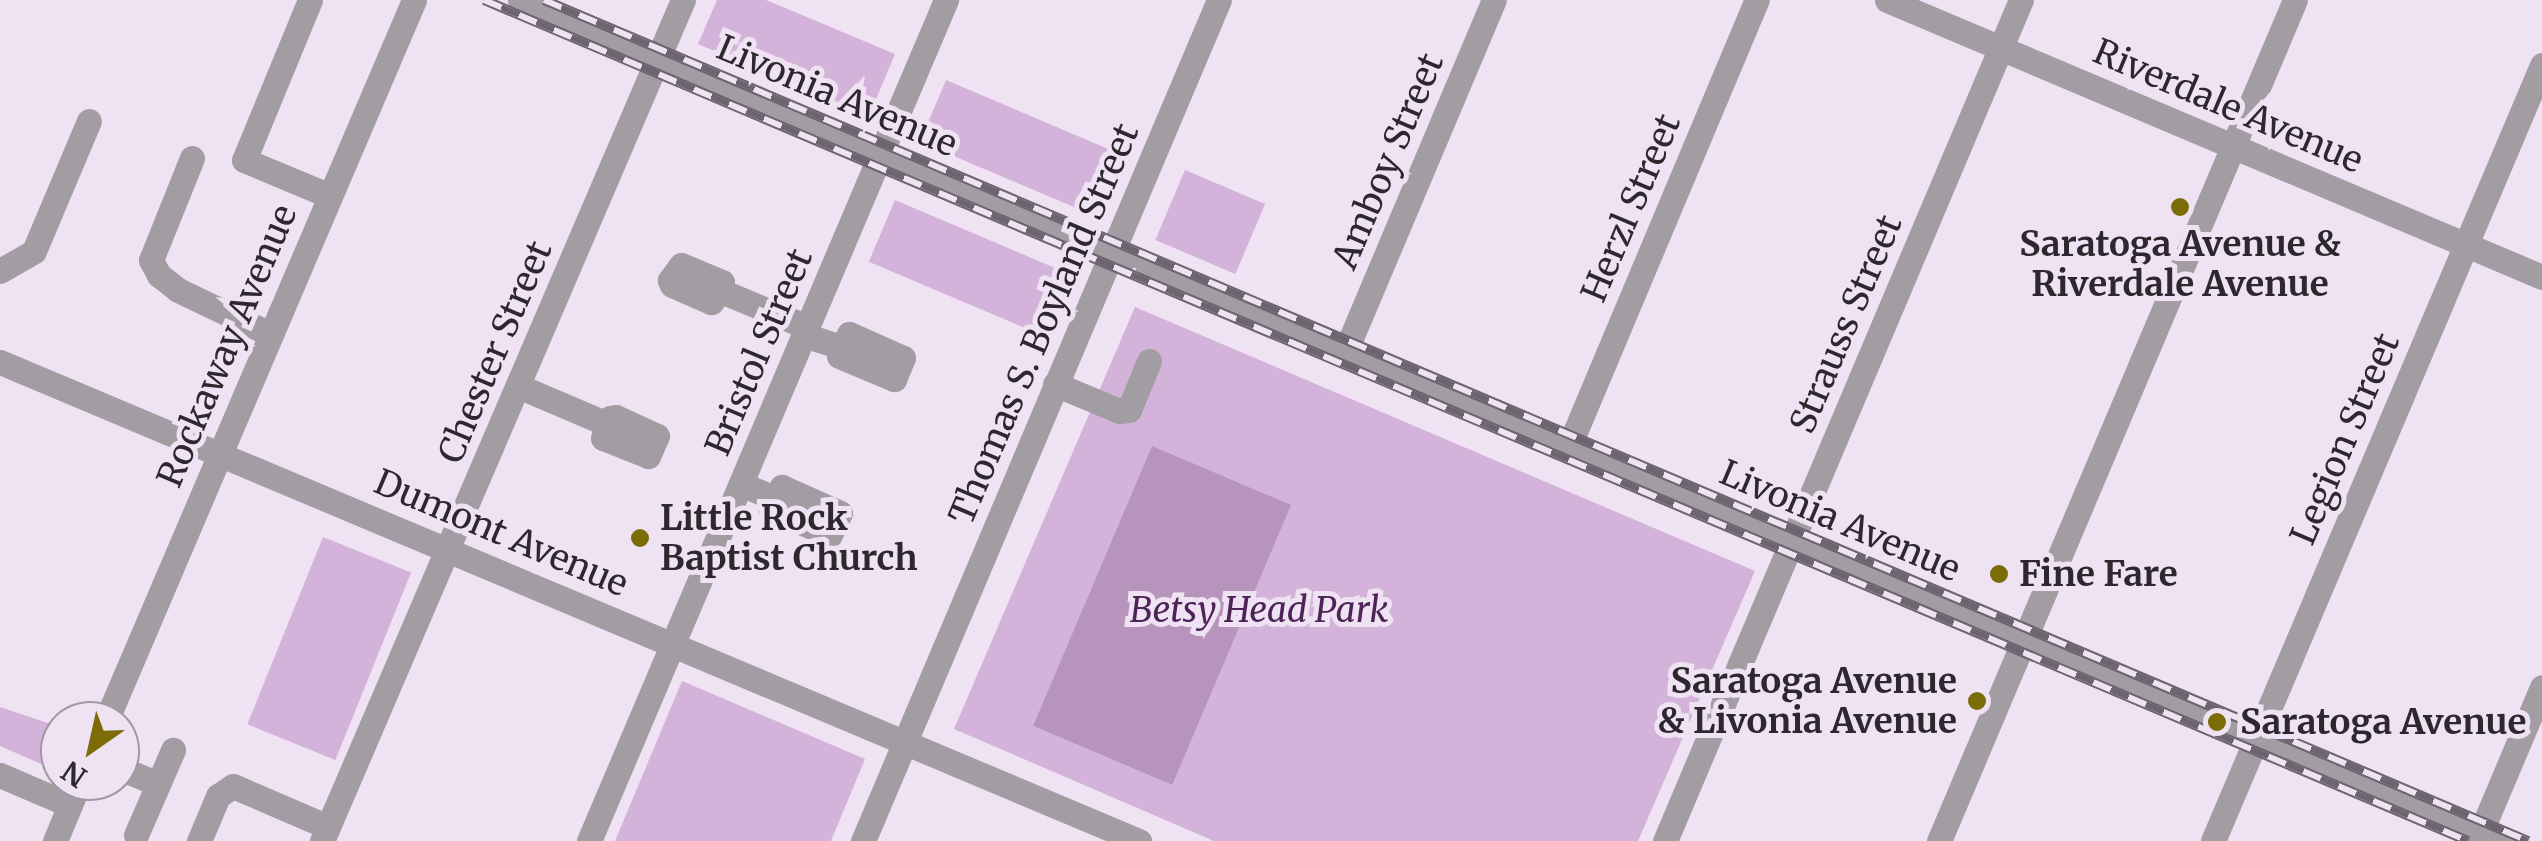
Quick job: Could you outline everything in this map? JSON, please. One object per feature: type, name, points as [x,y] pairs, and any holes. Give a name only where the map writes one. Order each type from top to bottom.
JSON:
[{"type":"street","points":[[310,0],[244,160],[330,196]]},
{"type":"street","name":"Rockaway Avenue","points":[[114,701],[414,0]]},
{"type":"street","name":"Livonia Avenue","points":[[520,0],[2258,735],[2479,836],[2507,841]]},
{"type":"street","name":"Chester Street","points":[[325,834],[683,0]]},
{"type":"street","name":"Bristol Street","points":[[589,841],[946,0]]},
{"type":"street","name":"Thomas S. Boyland Street","points":[[863,841],[1055,384],[1129,258],[1220,0]]},
{"type":"street","name":"Amboy Street","points":[[1346,350],[1494,0]]},
{"type":"street","name":"Herzl Street","points":[[1570,444],[1757,0]]},
{"type":"street","name":"Riverdale Avenue","points":[[1887,0],[2542,278]]},
{"type":"street","name":"Strauss Street","points":[[1665,841],[2022,0]]},
{"type":"street","points":[[1939,841],[2295,0]]},
{"type":"street","name":"Legion Street","points":[[2213,841],[2542,65]]},
{"type":"street","points":[[0,271],[34,251],[89,121]]},
{"type":"street","points":[[192,158],[151,260],[159,274],[178,290],[270,334]]},
{"type":"street","points":[[720,290],[842,347]]},
{"type":"street","name":"Dumont Avenue","points":[[0,362],[1138,841]]},
{"type":"street","points":[[1055,384],[1120,411],[1129,410],[1149,362]]},
{"type":"street","points":[[518,386],[607,424]]},
{"type":"street","points":[[741,484],[776,499]]},
{"type":"street","points":[[2479,836],[2542,687]]},
{"type":"street","points":[[136,836],[172,750]]},
{"type":"street","points":[[0,775],[40,785]]},
{"type":"street","points":[[140,776],[158,784]]},
{"type":"street","points":[[200,841],[218,796],[234,786],[325,834]]},
{"type":"street","points":[[55,841],[72,801]]},
{"type":"green space","points":[[717,0],[766,0],[895,54],[869,116],[698,44]]},
{"type":"green space","points":[[946,80],[1115,152],[1089,214],[920,142]]},
{"type":"green space","points":[[1185,170],[1265,204],[1235,274],[1155,240]]},
{"type":"green space","points":[[895,200],[1064,272],[1038,334],[869,262]]},
{"type":"green space","name":"Betsy Head Park","points":[[1135,307],[1755,571],[1638,841],[1214,841],[954,729]]},
{"type":"green space","points":[[323,537],[411,573],[335,760],[247,724]]},
{"type":"green space","points":[[682,681],[865,759],[831,841],[615,841]]},
{"type":"green space","points":[[0,707],[40,720],[40,763],[0,746]]},
{"type":"shaded area","points":[[1152,446],[1291,505],[1172,785],[1033,726]]},
{"type":"railway","points":[[484,0],[2468,841]]},
{"type":"railway","points":[[544,0],[2528,841]]},
{"type":"place","name":"Saratoga Avenue & Riverdale Avenue","points":[[2180,207]]},
{"type":"place","name":"Little Rock Baptist Church","points":[[640,538]]},
{"type":"place","name":"Fine Fare","points":[[1999,574]]},
{"type":"place","name":"Saratoga Avenue & Livonia Avenue","points":[[1977,701]]},
{"type":"place","name":"Saratoga Avenue","points":[[2217,722]]}]
